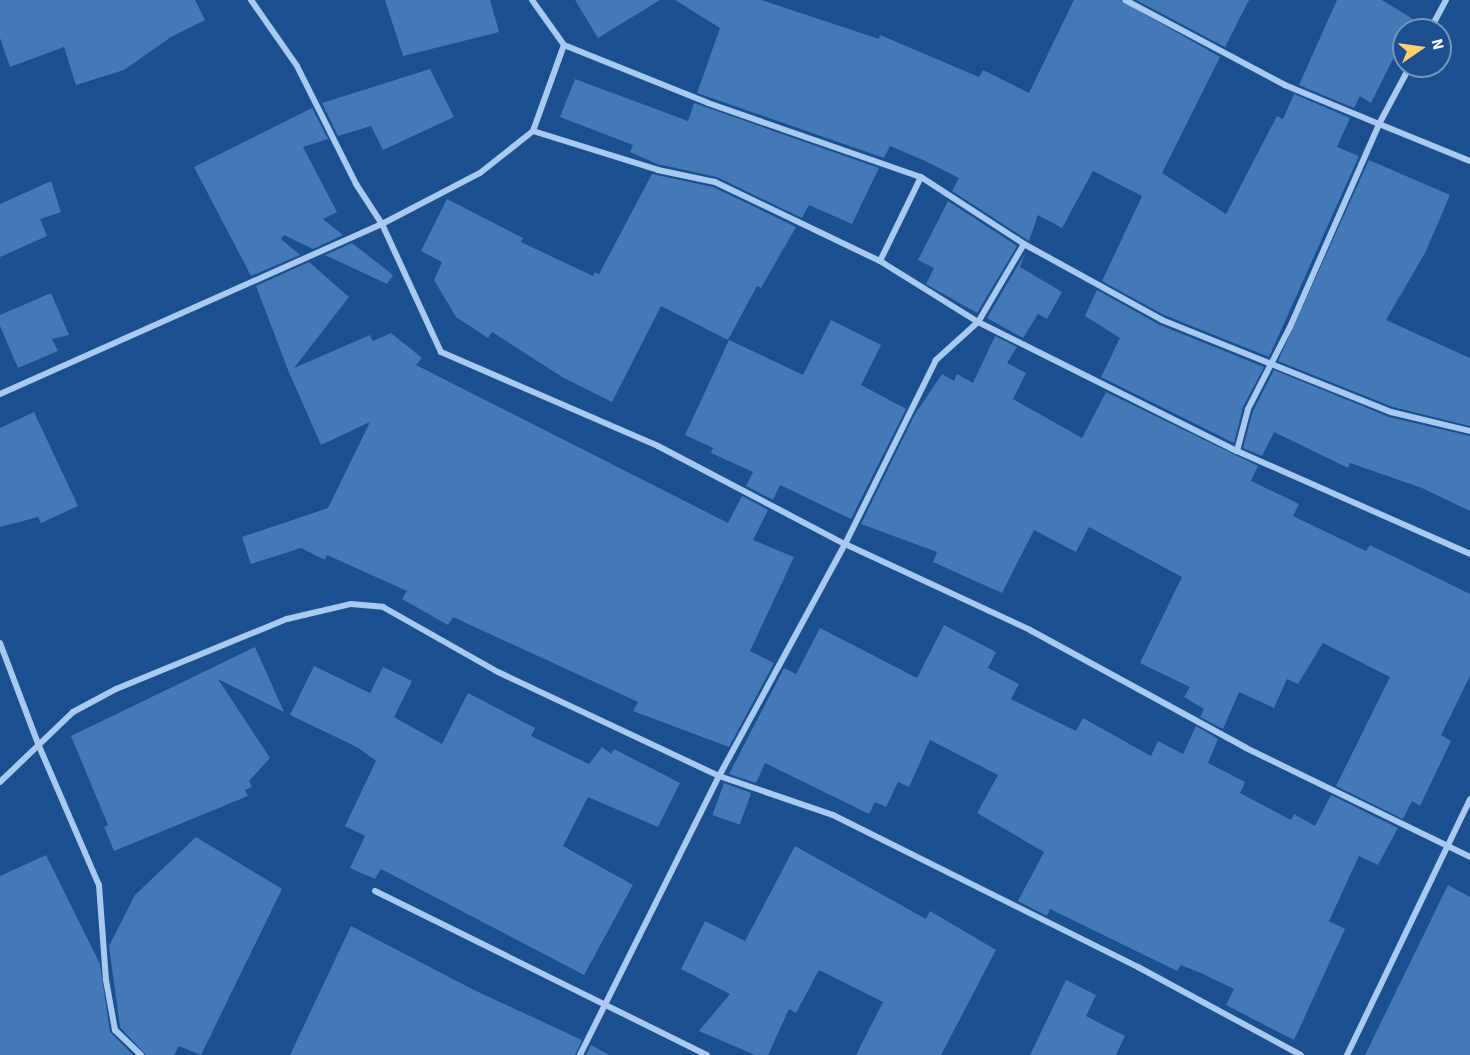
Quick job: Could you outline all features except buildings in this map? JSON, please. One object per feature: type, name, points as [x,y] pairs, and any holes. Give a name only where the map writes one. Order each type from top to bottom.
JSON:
[{"type":"street","points":[[251,0],[297,66],[356,184],[382,224],[441,352],[658,446],[844,544],[1030,630],[1246,748],[1470,857]]},
{"type":"street","points":[[531,0],[564,45],[708,103],[921,177],[1024,244],[1162,320],[1391,412],[1470,431]]},
{"type":"street","points":[[1125,0],[1285,85],[1470,160]]},
{"type":"street","points":[[1436,18],[1446,0]]},
{"type":"street","points":[[0,394],[382,224],[480,173],[533,131],[564,45]]},
{"type":"street","points":[[1237,451],[1248,409],[1379,124],[1404,78]]},
{"type":"street","points":[[533,131],[657,170],[715,182],[880,261],[978,321],[1237,451],[1470,554]]},
{"type":"street","points":[[880,261],[921,177]]},
{"type":"street","points":[[580,1055],[719,776],[844,544],[936,360],[978,321],[1024,244]]},
{"type":"street","points":[[0,782],[73,712],[116,688],[287,620],[351,604],[383,607],[498,672],[719,776],[833,815],[1138,967],[1301,1055]]},
{"type":"street","points":[[0,643],[39,746],[99,885],[106,980],[115,1030],[141,1055]]},
{"type":"street","points":[[1347,1055],[1470,799]]},
{"type":"street","points":[[375,891],[707,1055]]}]
